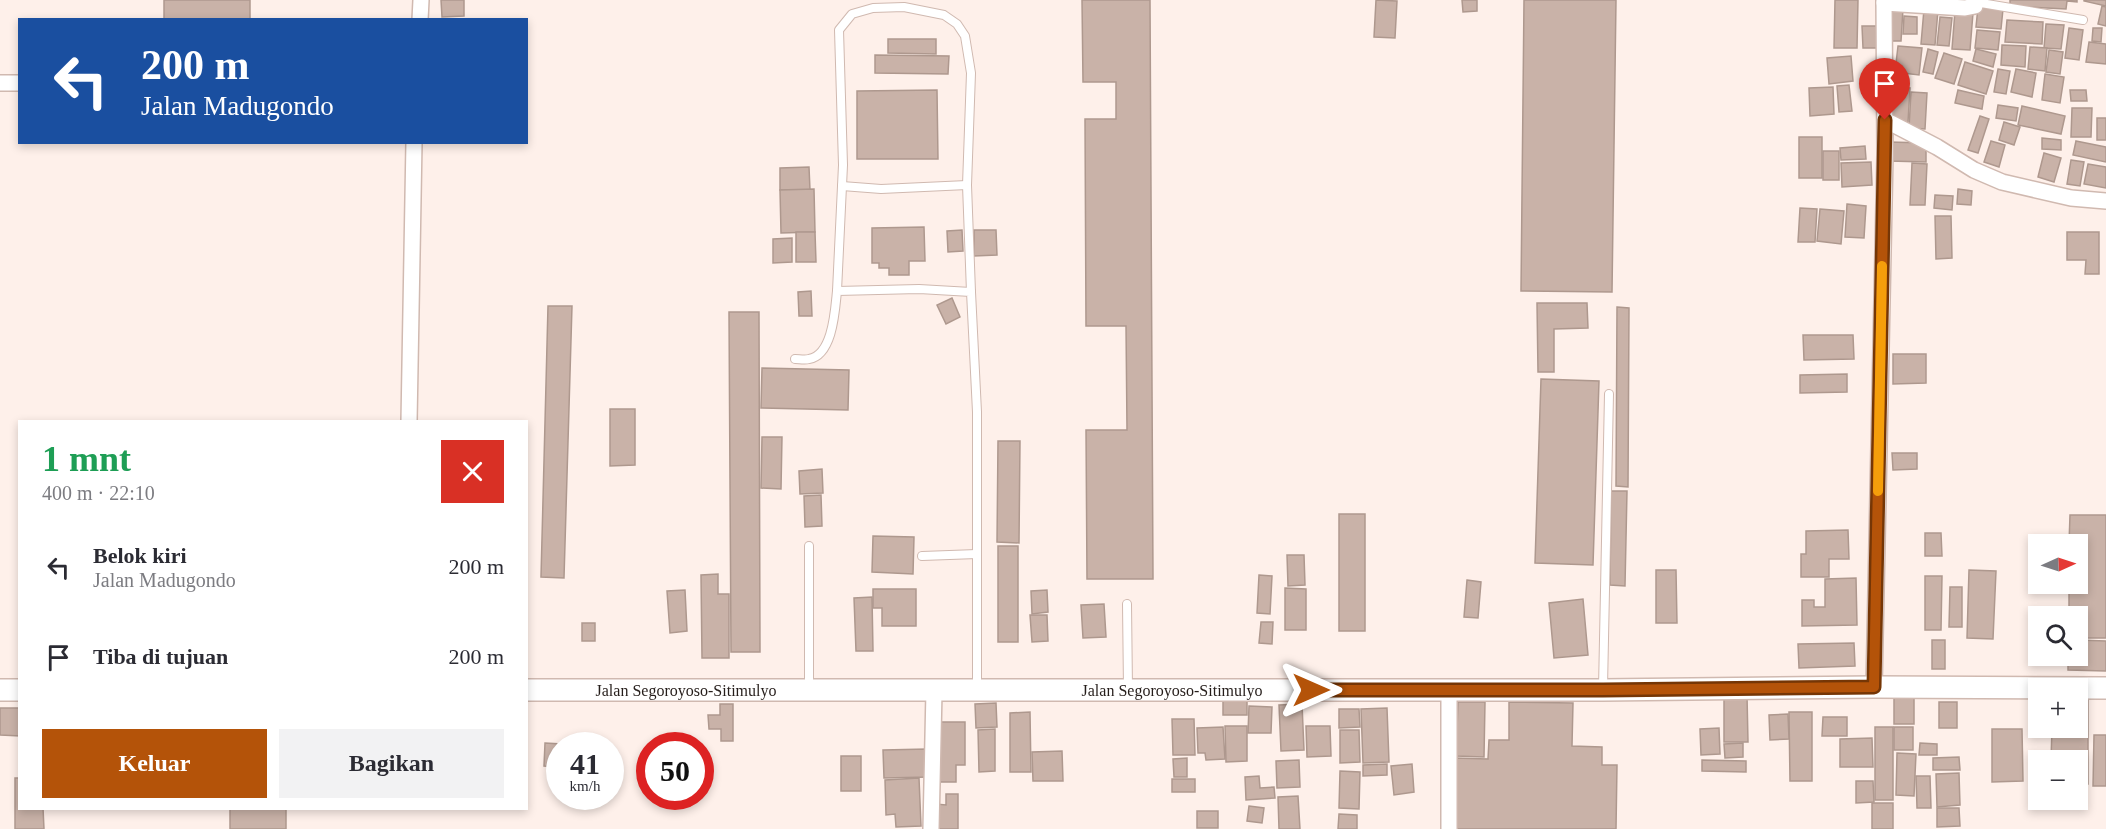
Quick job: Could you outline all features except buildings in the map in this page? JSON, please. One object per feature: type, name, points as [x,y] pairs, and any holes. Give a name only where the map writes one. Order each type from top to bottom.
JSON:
[{"type":"main road","name":"Jalan Segoroyoso-Sitimulyo","points":[[528,690],[2106,688]]},
{"type":"main road","points":[[0,690],[18,690]]},
{"type":"street","points":[[420,18],[421,0]]},
{"type":"street","points":[[1874,687],[1885,120],[1884,2],[1965,8],[1975,6],[1976,1]]},
{"type":"street","points":[[0,83],[18,83]]},
{"type":"street","points":[[1885,120],[1937,147],[1974,170],[2002,182],[2071,198],[2106,201]]},
{"type":"street","points":[[409,420],[414,144]]},
{"type":"street","points":[[1449,690],[1449,829]]},
{"type":"street","points":[[930,829],[934,691]]},
{"type":"lane","points":[[1976,1],[2083,20]]},
{"type":"lane","points":[[795,359],[810,359],[820,355],[828,340],[834,319],[842,186],[839,30],[852,14],[873,8],[904,7],[944,15],[957,24],[965,36],[971,73],[967,185],[978,412],[977,690]]},
{"type":"lane","points":[[842,186],[881,189],[967,185]]},
{"type":"lane","points":[[837,291],[919,289],[971,292]]},
{"type":"lane","points":[[1603,690],[1609,394]]},
{"type":"lane","points":[[809,546],[809,691]]},
{"type":"lane","points":[[922,556],[977,554]]},
{"type":"lane","points":[[1127,603],[1128,690]]},
{"type":"slow traffic","points":[[1878,491],[1882,266]]},
{"type":"route","points":[[1311,690],[1874,687],[1885,120]]}]
